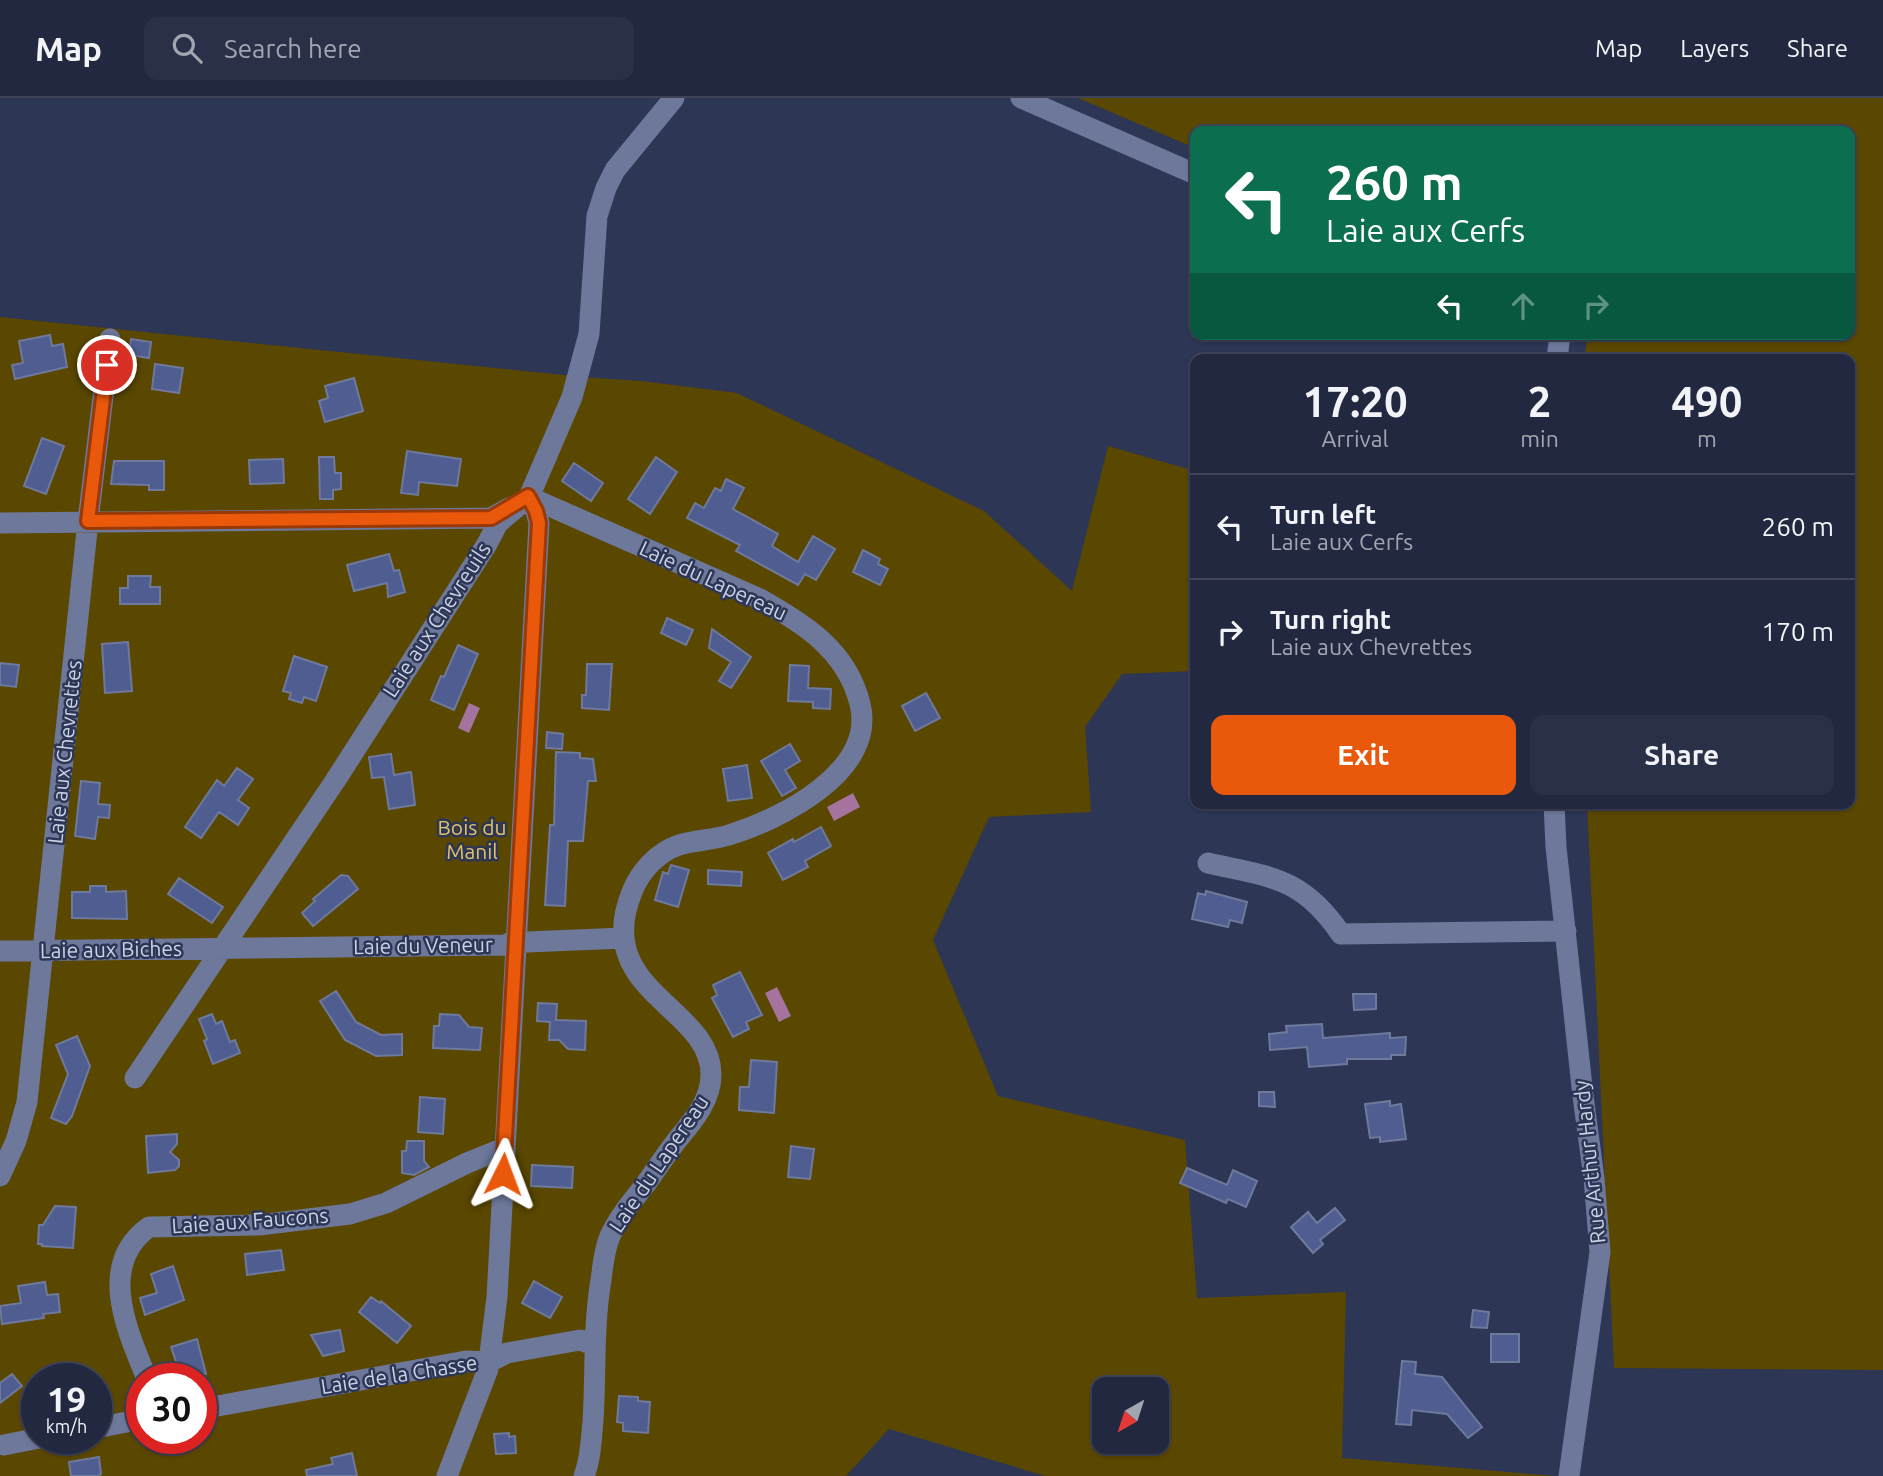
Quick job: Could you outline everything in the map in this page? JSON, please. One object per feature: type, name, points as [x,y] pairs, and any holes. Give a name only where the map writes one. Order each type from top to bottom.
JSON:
[{"type":"street","name":"Laie aux Chevreuils","points":[[135,1078],[335,781],[498,523],[528,496],[562,420],[582,364],[593,307],[595,243],[600,203],[615,170],[674,98]]},
{"type":"street","points":[[1021,98],[1190,172]]},
{"type":"street","name":"Laie aux Chevrettes","points":[[4,1168],[22,1124],[27,1102],[88,521],[110,339]]},
{"type":"street","points":[[0,523],[491,518],[528,496],[536,511],[539,523],[497,1297],[488,1369],[447,1476]]},
{"type":"street","name":"Laie du Lapereau","points":[[528,496],[758,598],[790,615],[827,644],[842,662],[857,693],[862,713],[861,734],[854,752],[820,789],[752,827],[726,836],[678,845],[653,860],[636,883],[631,895],[624,938],[632,965],[646,986],[701,1043],[708,1056],[711,1079],[700,1109],[626,1209],[609,1239],[600,1285],[594,1345],[590,1456],[584,1476]]},
{"type":"street","name":"Rue Arthur Hardy","points":[[1554,809],[1600,1252],[1569,1476]]},
{"type":"street","points":[[1208,863],[1289,883],[1310,897],[1341,934],[1566,931]]},
{"type":"street","name":"Laie du Veneur","points":[[221,947],[505,945],[516,940],[527,942],[624,938]]},
{"type":"street","name":"Laie aux Biches","points":[[0,951],[221,947]]},
{"type":"street","name":"Laie aux Faucons","points":[[140,1363],[126,1329],[119,1294],[121,1272],[129,1249],[138,1235],[149,1227],[259,1225],[350,1214],[386,1203],[504,1148]]},
{"type":"street","name":"Laie de la Chasse","points":[[217,1406],[467,1361],[489,1362],[507,1353],[541,1345],[580,1340],[594,1345]]},
{"type":"street","points":[[4,1445],[21,1442]]},
{"type":"green space","points":[[1078,98],[1883,98],[1883,1370],[1614,1368],[1587,809],[1855,809],[1855,354],[1585,354],[1587,340],[1855,340],[1855,126],[1190,126],[1190,146]]},
{"type":"green space","name":"Bois du Manil","points":[[0,317],[737,393],[984,511],[1072,591],[1108,446],[1190,470],[1190,671],[1122,674],[1085,727],[1091,812],[989,817],[933,940],[998,1096],[1185,1140],[1197,1298],[1346,1292],[1342,1458],[1554,1476],[1045,1476],[889,1429],[846,1476],[0,1476]]},
{"type":"shaded area","points":[[469,703],[480,708],[469,733],[458,728]]},
{"type":"shaded area","points":[[853,793],[860,807],[834,821],[827,807]]},
{"type":"shaded area","points":[[777,987],[791,1016],[779,1022],[765,993]]},
{"type":"building","points":[[50,335],[52,346],[63,344],[67,367],[15,379],[12,365],[23,363],[19,341]]},
{"type":"building","points":[[131,339],[151,342],[149,358],[129,355]]},
{"type":"building","points":[[155,364],[183,368],[179,393],[152,389]]},
{"type":"building","points":[[354,378],[363,411],[325,422],[319,401],[328,398],[325,386]]},
{"type":"building","points":[[42,438],[64,446],[46,494],[24,486]]},
{"type":"building","points":[[407,451],[461,459],[457,486],[419,482],[418,495],[401,493]]},
{"type":"building","points":[[319,457],[334,457],[335,473],[341,473],[341,489],[333,490],[333,499],[320,499]]},
{"type":"building","points":[[656,457],[677,472],[650,514],[628,499]]},
{"type":"building","points":[[283,459],[284,483],[250,484],[249,460]]},
{"type":"building","points":[[114,461],[164,461],[164,490],[149,490],[149,485],[111,484]]},
{"type":"building","points":[[574,463],[603,483],[591,501],[562,481]]},
{"type":"building","points":[[726,479],[744,488],[733,509],[778,534],[772,546],[798,562],[813,536],[835,549],[816,580],[805,574],[798,585],[736,551],[740,545],[687,518],[695,503],[704,508],[715,488],[721,491]]},
{"type":"building","points":[[863,550],[880,559],[878,564],[888,569],[880,585],[853,572]]},
{"type":"building","points":[[389,554],[394,571],[399,570],[405,592],[388,597],[387,583],[354,591],[347,565]]},
{"type":"building","points":[[128,576],[151,576],[150,587],[160,587],[160,604],[120,604],[120,588],[128,588]]},
{"type":"building","points":[[667,618],[693,630],[686,645],[661,633]]},
{"type":"building","points":[[712,629],[751,657],[731,688],[719,681],[731,662],[709,648]]},
{"type":"building","points":[[128,642],[132,691],[105,693],[102,644]]},
{"type":"building","points":[[458,645],[478,654],[454,710],[431,700]]},
{"type":"building","points":[[294,656],[327,667],[316,701],[304,697],[302,703],[289,699],[291,693],[283,691]]},
{"type":"building","points":[[0,663],[19,665],[16,687],[0,685]]},
{"type":"building","points":[[587,664],[612,664],[609,710],[582,708],[582,695],[586,695]]},
{"type":"building","points":[[790,665],[809,666],[808,688],[831,689],[830,709],[813,708],[813,702],[788,701]]},
{"type":"building","points":[[926,693],[940,718],[915,731],[902,706]]},
{"type":"building","points":[[547,732],[563,734],[562,749],[546,748]]},
{"type":"building","points":[[790,744],[800,761],[785,770],[796,788],[782,796],[761,761]]},
{"type":"building","points":[[556,752],[580,753],[580,758],[593,759],[596,781],[588,781],[583,841],[568,841],[565,906],[545,905],[550,825],[554,825]]},
{"type":"building","points":[[391,754],[394,775],[411,772],[415,805],[389,809],[384,777],[372,778],[369,757]]},
{"type":"building","points":[[747,765],[752,798],[728,801],[723,769]]},
{"type":"building","points":[[237,768],[253,779],[238,800],[249,808],[238,825],[219,812],[201,838],[185,827],[217,780],[224,786]]},
{"type":"building","points":[[81,781],[100,783],[98,804],[110,805],[109,818],[98,817],[95,839],[75,836]]},
{"type":"building","points":[[821,827],[831,846],[805,861],[808,867],[783,880],[768,853]]},
{"type":"building","points":[[671,865],[689,870],[678,907],[655,900],[663,872],[668,874]]},
{"type":"building","points":[[708,870],[742,872],[741,886],[708,884]]},
{"type":"building","points":[[341,875],[348,876],[358,889],[313,926],[302,913],[315,901],[313,899]]},
{"type":"building","points":[[179,878],[223,907],[212,923],[168,894]]},
{"type":"building","points":[[90,886],[106,886],[106,892],[126,891],[127,919],[72,918],[72,892],[90,892]]},
{"type":"building","points":[[1206,891],[1247,902],[1242,923],[1230,920],[1228,927],[1192,919],[1198,893],[1205,895]]},
{"type":"building","points":[[740,972],[762,1015],[746,1022],[749,1029],[733,1037],[712,998],[717,995],[713,985]]},
{"type":"building","points":[[336,991],[356,1022],[381,1035],[402,1034],[402,1055],[376,1056],[345,1040],[320,1001]]},
{"type":"building","points":[[1353,994],[1376,994],[1376,1009],[1354,1010]]},
{"type":"building","points":[[538,1003],[557,1004],[556,1020],[586,1021],[585,1050],[568,1049],[559,1040],[549,1040],[550,1022],[537,1021]]},
{"type":"building","points":[[212,1014],[216,1024],[222,1021],[230,1042],[235,1040],[240,1053],[213,1064],[199,1019]]},
{"type":"building","points":[[440,1014],[459,1015],[469,1027],[482,1028],[480,1050],[433,1048],[434,1026],[439,1026]]},
{"type":"building","points":[[1322,1024],[1323,1038],[1390,1033],[1390,1038],[1406,1037],[1405,1055],[1391,1055],[1391,1059],[1347,1059],[1347,1064],[1309,1067],[1307,1047],[1270,1050],[1269,1034],[1287,1032],[1286,1026]]},
{"type":"building","points":[[77,1036],[90,1066],[72,1116],[66,1124],[51,1118],[68,1074],[56,1045]]},
{"type":"building","points":[[751,1060],[777,1062],[774,1113],[739,1110],[740,1087],[749,1087]]},
{"type":"building","points":[[1259,1092],[1274,1092],[1275,1107],[1259,1106]]},
{"type":"building","points":[[420,1097],[445,1099],[443,1134],[418,1132]]},
{"type":"building","points":[[1390,1101],[1390,1106],[1401,1104],[1406,1139],[1380,1142],[1380,1137],[1370,1138],[1365,1104]]},
{"type":"building","points":[[177,1134],[177,1144],[170,1152],[179,1160],[179,1166],[175,1170],[148,1173],[146,1136]]},
{"type":"building","points":[[407,1141],[424,1141],[424,1161],[429,1167],[414,1175],[402,1173],[402,1151],[406,1151]]},
{"type":"building","points":[[791,1146],[814,1149],[810,1179],[788,1177]]},
{"type":"building","points":[[532,1165],[573,1167],[572,1188],[531,1186]]},
{"type":"building","points":[[1187,1168],[1227,1185],[1233,1170],[1257,1181],[1246,1207],[1228,1199],[1226,1203],[1180,1183]]},
{"type":"building","points":[[55,1206],[76,1207],[73,1248],[38,1244],[39,1225],[43,1225]]},
{"type":"building","points":[[1335,1208],[1345,1220],[1320,1240],[1323,1244],[1313,1253],[1291,1227],[1308,1212],[1317,1223]]},
{"type":"building","points":[[281,1250],[284,1270],[247,1275],[245,1254]]},
{"type":"building","points":[[173,1266],[184,1300],[145,1315],[140,1298],[157,1293],[151,1274]]},
{"type":"building","points":[[534,1281],[562,1297],[550,1318],[522,1303]]},
{"type":"building","points":[[45,1282],[47,1295],[58,1294],[60,1312],[43,1314],[44,1318],[2,1324],[0,1306],[21,1303],[18,1286]]},
{"type":"building","points":[[371,1297],[380,1303],[381,1301],[411,1326],[397,1343],[359,1312]]},
{"type":"building","points":[[1473,1310],[1489,1312],[1487,1328],[1471,1327]]},
{"type":"building","points":[[340,1330],[344,1351],[323,1356],[311,1335]]},
{"type":"building","points":[[1491,1334],[1519,1334],[1519,1362],[1491,1362]]},
{"type":"building","points":[[197,1339],[203,1363],[176,1363],[171,1347]]},
{"type":"building","points":[[1402,1361],[1416,1362],[1415,1374],[1442,1377],[1482,1427],[1468,1438],[1447,1414],[1412,1410],[1411,1425],[1396,1424]]},
{"type":"building","points":[[12,1374],[21,1387],[0,1403],[0,1383]]},
{"type":"building","points":[[619,1396],[638,1397],[638,1401],[650,1402],[648,1433],[623,1431],[623,1423],[617,1422]]},
{"type":"building","points":[[509,1433],[509,1437],[515,1436],[516,1453],[496,1454],[494,1434]]},
{"type":"building","points":[[352,1453],[357,1476],[307,1476],[306,1470],[333,1464],[331,1458]]},
{"type":"building","points":[[99,1457],[101,1474],[71,1476],[69,1462]]},
{"type":"route","points":[[107,365],[88,521],[491,518],[528,496],[536,511],[539,523],[503,1174]]}]
